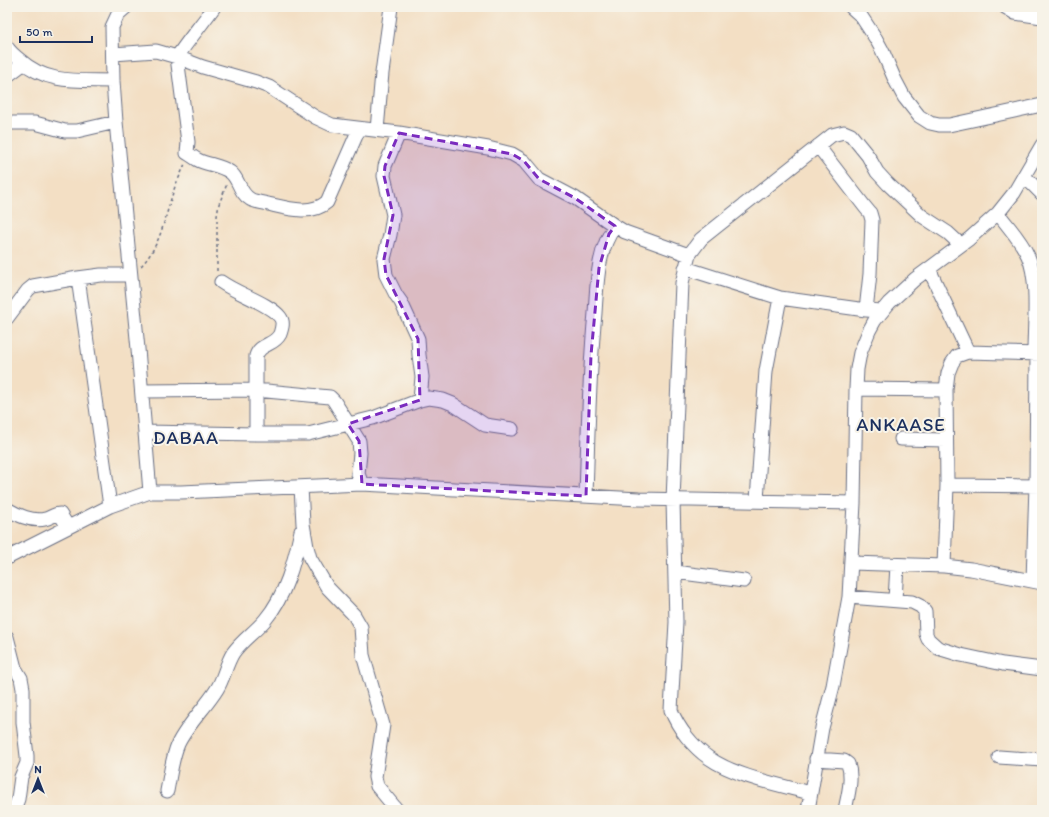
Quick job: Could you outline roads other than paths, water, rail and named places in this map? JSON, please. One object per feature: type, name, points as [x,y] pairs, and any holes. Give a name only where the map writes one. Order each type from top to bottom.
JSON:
[{"type":"street","points":[[126,7],[118,14],[112,27],[113,81],[150,492]]},
{"type":"street","points":[[214,7],[189,38],[178,57],[188,153],[199,160],[223,168],[232,173],[249,199],[286,208],[303,210],[315,209],[327,202],[359,128]]},
{"type":"street","points":[[377,130],[382,73],[391,7]]},
{"type":"street","points":[[851,7],[861,16],[882,50],[904,97],[923,120],[939,125],[949,125],[1042,105]]},
{"type":"street","points":[[1005,7],[1016,13],[1042,17]]},
{"type":"street","points":[[7,47],[24,64],[51,78],[65,80],[113,81]]},
{"type":"street","points":[[113,54],[156,52],[178,57],[203,67],[256,82],[269,87],[314,117],[332,125],[399,133],[488,148],[512,154],[524,161],[539,179],[575,198],[625,232],[689,255]]},
{"type":"street","points":[[7,76],[24,64]]},
{"type":"street","points":[[7,112],[10,114],[11,123],[35,123],[65,131],[78,131],[116,122]]},
{"type":"street","points":[[810,793],[766,782],[724,767],[708,758],[675,720],[671,710],[676,622],[673,500],[682,283],[685,268],[689,255],[701,239],[832,135],[844,132],[851,135],[868,156],[877,172],[888,184],[922,216],[948,233],[961,245]]},
{"type":"street","points":[[399,133],[385,166],[384,176],[393,215],[384,259],[386,275],[396,296],[401,302],[418,339],[418,355],[422,377],[420,400]]},
{"type":"street","points":[[808,810],[822,728],[833,686],[849,597],[852,563],[856,389],[857,369],[860,353],[869,331],[882,311],[915,279],[961,245],[998,213],[1014,193],[1042,145]]},
{"type":"street","points":[[818,146],[865,206],[872,220],[870,274],[866,310]]},
{"type":"street","points":[[1024,176],[1042,194]]},
{"type":"street","points":[[852,563],[944,566],[970,569],[1037,582],[1039,486],[1038,354],[1033,269],[1022,245],[998,213]]},
{"type":"street","points":[[586,496],[591,355],[599,268],[609,234],[615,226]]},
{"type":"street","points":[[685,268],[780,298],[882,311]]},
{"type":"street","points":[[929,269],[968,352]]},
{"type":"street","points":[[7,318],[28,290],[33,286],[101,275],[130,275]]},
{"type":"street","points":[[78,278],[110,506]]},
{"type":"street","points":[[221,282],[229,288],[272,310],[280,317],[283,326],[279,335],[273,342],[258,350],[256,356],[256,434]]},
{"type":"street","points":[[757,500],[766,371],[780,298]]},
{"type":"street","points":[[944,566],[947,485],[946,390],[948,372],[957,356],[968,352],[1038,354]]},
{"type":"street","points":[[856,389],[946,390]]},
{"type":"street","points":[[142,391],[256,390],[330,397],[359,441],[360,453],[358,474],[362,484]]},
{"type":"street","points":[[145,432],[308,434],[373,418],[429,398],[443,400],[453,404],[485,425],[512,429]]},
{"type":"street","points":[[900,439],[946,440]]},
{"type":"street","points":[[7,558],[110,506],[150,492],[362,484],[673,500],[757,500],[854,503]]},
{"type":"street","points":[[947,485],[1039,486]]},
{"type":"street","points":[[301,487],[303,524],[310,558],[327,587],[354,615],[360,628],[363,655],[383,725],[375,777],[377,786],[397,810]]},
{"type":"street","points":[[7,510],[18,516],[40,520],[60,514],[68,527]]},
{"type":"street","points":[[167,791],[176,751],[182,737],[210,701],[233,653],[246,638],[264,622],[281,596],[287,583],[296,554],[303,524]]},
{"type":"street","points":[[895,600],[897,565]]},
{"type":"street","points":[[675,572],[744,581]]},
{"type":"street","points":[[849,597],[912,602],[920,606],[925,611],[926,634],[928,639],[938,648],[961,655],[1003,664],[1042,669]]},
{"type":"street","points":[[7,637],[15,668],[21,678],[23,689],[23,722],[27,756],[27,763],[21,777],[18,799],[14,810]]},
{"type":"street","points":[[999,757],[1042,760]]},
{"type":"street","points":[[816,760],[844,761],[848,764],[850,769],[849,785],[845,810]]},
{"type":"district","name":"ANKAASE","points":[[901,424]]},
{"type":"district","name":"DABAA","points":[[186,437]]}]
